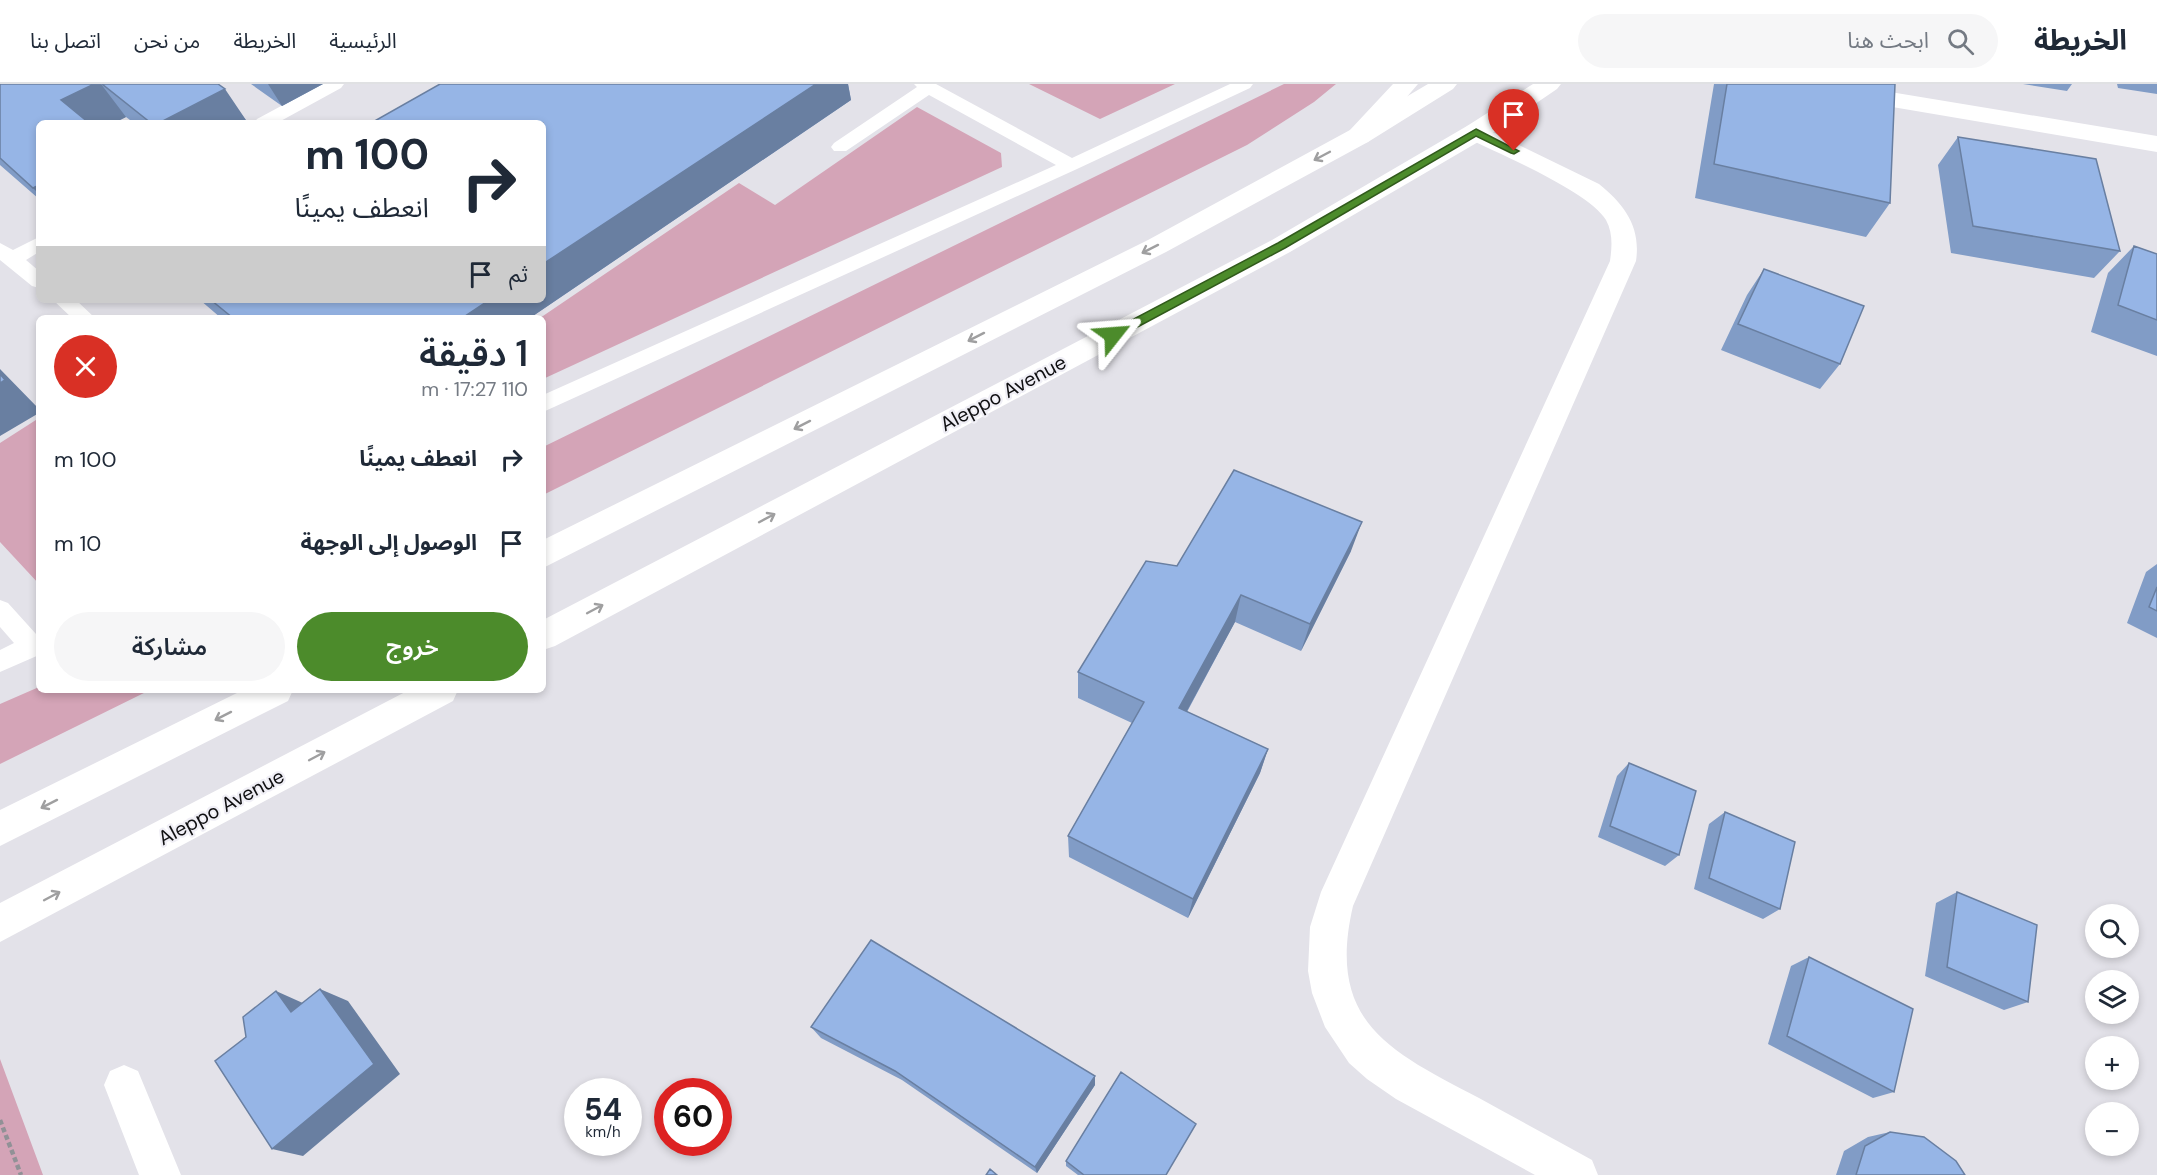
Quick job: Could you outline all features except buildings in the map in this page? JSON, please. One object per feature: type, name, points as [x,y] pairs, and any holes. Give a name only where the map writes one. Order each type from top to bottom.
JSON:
[{"type":"main road","points":[[1359,136],[1406,84]]},
{"type":"main road","points":[[546,553],[1157,246],[1359,136],[1445,84]]},
{"type":"main road","name":"Aleppo Avenue","points":[[546,634],[1271,251],[1476,132],[1549,84]]},
{"type":"main road","points":[[1798,84],[2157,144]]},
{"type":"main road","points":[[1476,132],[1590,190],[1606,202],[1617,216],[1624,231],[1626,247],[1623,261],[1334,905],[1327,930],[1325,957],[1329,986],[1340,1015],[1358,1041],[1380,1064],[1407,1082],[1577,1175]]},
{"type":"main road","points":[[0,829],[270,693]]},
{"type":"main road","name":"Aleppo Avenue","points":[[0,923],[435,693]]},
{"type":"main road","points":[[124,1085],[160,1175]]},
{"type":"lane","points":[[269,120],[335,84]]},
{"type":"lane","points":[[546,403],[1071,165],[1244,84]]},
{"type":"lane","points":[[840,147],[926,86],[1071,165]]},
{"type":"lane","points":[[6,255],[36,245]]},
{"type":"lane","points":[[6,255],[36,279]]},
{"type":"lane","points":[[67,303],[81,315]]},
{"type":"lane","points":[[0,610],[36,645],[0,661]]},
{"type":"path","points":[[0,1120],[21,1175]]},
{"type":"shaded area","points":[[1029,84],[1175,84],[1100,119]]},
{"type":"shaded area","points":[[1284,84],[1336,84],[1314,102],[1247,145],[546,494],[546,446]]},
{"type":"shaded area","points":[[917,107],[1001,153],[1002,167],[546,378],[544,315],[739,183],[775,205]]},
{"type":"shaded area","points":[[36,420],[36,581],[0,542],[0,443]]},
{"type":"shaded area","points":[[36,688],[36,693],[144,693],[0,764],[0,704]]},
{"type":"shaded area","points":[[0,1059],[43,1175],[0,1175]]},
{"type":"route","points":[[1113,335],[1281,246],[1476,132],[1514,151]]}]
